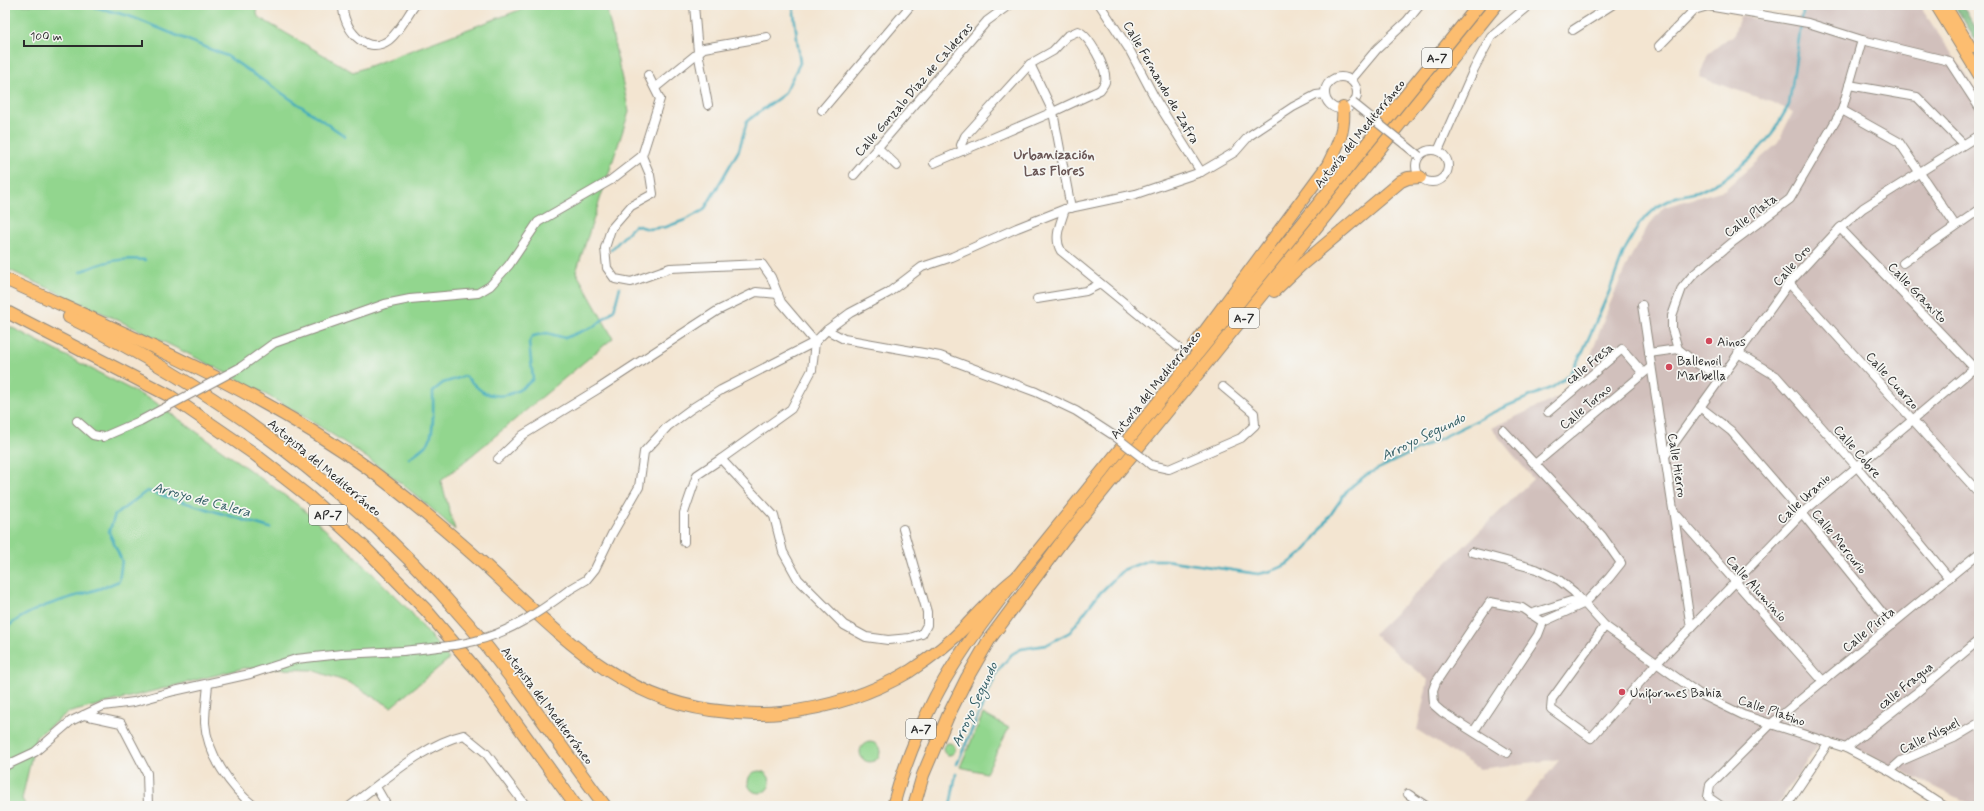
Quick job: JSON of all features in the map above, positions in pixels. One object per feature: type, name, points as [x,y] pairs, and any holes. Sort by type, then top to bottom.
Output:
[{"type":"highway","name":"Autovía del Mediterráneo","points":[[893,806],[906,765],[931,705],[959,656],[1017,577],[1479,5]]},
{"type":"highway","name":"Autovía del Mediterráneo","points":[[914,806],[923,775],[948,716],[966,678],[994,633],[1063,540],[1496,5]]},
{"type":"highway","points":[[1170,388],[1196,344],[1328,164],[1338,144],[1348,106]]},
{"type":"highway","points":[[1208,362],[1224,350],[1277,288],[1300,266],[1401,181],[1408,178],[1420,177]]},
{"type":"highway","points":[[5,279],[206,372],[249,394],[326,439],[420,508],[556,632],[586,656],[632,686],[661,698],[713,711],[763,715],[809,710],[864,694],[903,675],[932,656],[965,627],[997,592],[1017,577]]},
{"type":"highway","name":"Autopista del Mediterráneo","points":[[5,286],[112,338],[190,383],[256,427],[340,494],[403,554],[468,625],[497,660],[605,806]]},
{"type":"highway","name":"AP-7","points":[[5,311],[170,396],[253,453],[308,496],[364,547],[426,610],[485,680],[574,804]]},
{"type":"main road","points":[[1936,5],[1979,75]]},
{"type":"main road","points":[[1945,5],[1979,61]]},
{"type":"street","points":[[343,5],[345,20],[353,34],[364,42],[374,45],[390,39],[415,5]]},
{"type":"street","points":[[694,5],[698,52],[708,105]]},
{"type":"street","points":[[822,110],[911,5]]},
{"type":"street","name":"Calle Gonzalo Díaz de Calderas","points":[[854,175],[987,21],[1009,5]]},
{"type":"street","name":"Calle Fernando de Zafra","points":[[1100,5],[1106,11],[1130,49],[1157,102],[1201,172]]},
{"type":"street","points":[[1351,80],[1377,49],[1407,21],[1420,5]]},
{"type":"street","points":[[1438,151],[1474,69],[1491,37],[1529,5]]},
{"type":"street","points":[[1572,30],[1612,5]]},
{"type":"street","points":[[1659,46],[1694,10],[1708,6],[1798,21],[1862,40],[1949,60],[1979,106]]},
{"type":"street","points":[[934,163],[963,151],[1054,112],[1100,90],[1105,83],[1105,74],[1097,54],[1084,34],[1078,31],[1067,36],[1053,51],[1030,64],[965,136],[962,146],[963,151]]},
{"type":"street","points":[[655,88],[704,48],[767,37]]},
{"type":"street","name":"Calle Plata","points":[[1678,349],[1672,329],[1672,316],[1682,288],[1693,275],[1728,246],[1790,199],[1842,110],[1862,40]]},
{"type":"street","points":[[1030,64],[1054,112],[1068,208],[1057,236],[1058,245],[1061,251],[1177,346]]},
{"type":"street","points":[[77,421],[93,435],[103,437],[140,421],[241,367],[274,343],[385,304],[410,299],[478,293],[490,286],[509,265],[538,222],[611,180],[642,156],[660,99],[648,75]]},
{"type":"street","points":[[1336,78],[1346,78],[1351,80],[1357,94],[1348,106],[1338,108],[1329,103],[1325,94],[1328,84],[1336,78]]},
{"type":"street","points":[[1849,85],[1917,97],[1963,144]]},
{"type":"street","points":[[5,766],[35,752],[71,721],[103,706],[134,702],[250,674],[296,659],[342,654],[403,651],[460,644],[503,631],[528,619],[568,590],[586,580],[595,569],[612,534],[639,487],[644,452],[668,426],[691,409],[721,390],[815,342],[827,330],[850,313],[888,293],[922,267],[952,257],[1017,228],[1068,208],[1136,194],[1201,172],[1235,152],[1249,136],[1293,107],[1316,95],[1325,94]]},
{"type":"street","points":[[1348,106],[1419,156]]},
{"type":"street","points":[[1842,110],[1899,142],[1955,225]]},
{"type":"street","name":"Calle Oro","points":[[1665,456],[1788,283],[1840,228],[1863,208],[1979,135]]},
{"type":"street","points":[[877,147],[897,166]]},
{"type":"street","points":[[1428,151],[1438,151],[1446,158],[1448,168],[1443,178],[1439,181],[1429,182],[1420,177],[1416,165],[1419,156],[1428,151]]},
{"type":"street","points":[[642,156],[650,175],[653,194],[631,206],[611,229],[605,248],[607,268],[615,279],[631,282],[670,268],[762,264],[771,277],[781,302],[815,342],[812,370],[792,408],[697,475],[684,513],[684,542]]},
{"type":"street","points":[[1903,263],[1955,225],[1979,210]]},
{"type":"street","name":"Calle Granito","points":[[1840,228],[1978,368]]},
{"type":"street","name":"Calle Cuarzo","points":[[1788,283],[1979,493]]},
{"type":"street","points":[[1037,299],[1086,291],[1100,284]]},
{"type":"street","points":[[498,459],[523,435],[598,389],[717,311],[756,292],[778,294]]},
{"type":"street","name":"Calle Hierro","points":[[1642,305],[1691,628]]},
{"type":"street","points":[[827,330],[844,339],[940,356],[1036,392],[1076,411],[1116,438],[1151,465],[1169,469],[1241,438],[1255,426],[1254,414],[1223,387]]},
{"type":"street","name":"calle Fresa","points":[[1548,412],[1622,349],[1643,373]]},
{"type":"street","points":[[1649,353],[1678,349],[1696,364],[1711,371],[1726,370]]},
{"type":"street","name":"Calle Cobre","points":[[1738,353],[1776,376],[1857,467],[1949,578]]},
{"type":"street","name":"Calle Torno","points":[[1535,464],[1651,367]]},
{"type":"street","name":"Calle Uranio","points":[[1605,626],[1552,699],[1551,709],[1591,738],[1656,664],[1802,513],[1912,420],[1978,368]]},
{"type":"street","name":"Calle Mercurio","points":[[1700,407],[1731,431],[1802,513],[1892,625]]},
{"type":"street","points":[[1474,731],[1538,635],[1543,622],[1585,603],[1621,563],[1602,536],[1503,430]]},
{"type":"street","points":[[721,459],[774,516],[783,552],[798,579],[844,625],[866,637],[888,640],[910,638],[922,634],[927,625],[927,612],[903,529]]},
{"type":"street","name":"Calle Aluminio","points":[[1673,512],[1823,681]]},
{"type":"street","name":"Calle Platino","points":[[1472,552],[1536,569],[1559,580],[1585,603],[1605,626],[1698,693],[1743,715],[1772,723],[1846,748],[1890,771],[1944,806]]},
{"type":"street","name":"Calle Pirita","points":[[1721,806],[1708,797],[1710,785],[1772,723],[1979,553]]},
{"type":"street","points":[[1530,614],[1571,601],[1585,603]]},
{"type":"street","points":[[1507,753],[1442,712],[1434,705],[1433,690],[1436,682],[1490,602],[1522,608],[1543,622]]},
{"type":"street","name":"calle Fragua","points":[[1846,748],[1915,694],[1979,640]]},
{"type":"street","points":[[208,684],[205,724],[209,741],[217,759],[241,796],[254,806]]},
{"type":"street","points":[[84,715],[121,723],[147,773],[148,806]]},
{"type":"street","name":"Calle Níquel","points":[[1890,771],[1901,761],[1954,738],[1979,723]]},
{"type":"street","points":[[350,806],[433,746],[449,739],[464,736],[486,754],[526,806]]},
{"type":"street","points":[[1786,806],[1829,742]]},
{"type":"street","points":[[376,787],[388,806]]},
{"type":"street","points":[[1408,794],[1417,798],[1426,806]]},
{"type":"shaded area","points":[[1813,5],[1919,5],[1979,94],[1979,806],[1974,806],[1826,734],[1776,806],[1522,806],[1560,759],[1479,769],[1417,730],[1428,680],[1374,634],[1533,479],[1491,428],[1579,388],[1609,306],[1629,260],[1648,226],[1664,207],[1724,190],[1777,144],[1793,112],[1771,102],[1699,77],[1708,54],[1727,39],[1733,37],[1740,16],[1786,24],[1809,10]]},
{"type":"green space","points":[[5,5],[255,5],[258,17],[353,72],[533,5],[606,5],[629,112],[576,272],[613,338],[441,481],[455,530],[406,487],[353,448],[298,413],[241,381],[182,351],[5,268]]},
{"type":"green space","points":[[1954,5],[1963,5],[1979,34],[1979,45]]},
{"type":"green space","points":[[5,324],[155,402],[298,505],[356,557],[410,611],[449,659],[391,707],[350,683],[312,670],[244,668],[67,713],[36,737],[22,799],[26,806],[5,806]]},
{"type":"green space","points":[[983,714],[1009,728],[986,773],[960,767]]},
{"type":"green space","points":[[870,742],[877,745],[880,752],[877,759],[870,762],[863,759],[860,752],[863,745]]},
{"type":"green space","points":[[949,743],[953,745],[955,749],[953,753],[949,755],[945,753],[943,749],[945,745]]},
{"type":"green space","points":[[759,771],[767,774],[770,782],[767,790],[759,793],[751,790],[748,782],[751,774]]},
{"type":"waterway","points":[[87,5],[129,16],[227,56],[345,136]]},
{"type":"waterway","name":"Arroyo de Calera","points":[[611,250],[635,225],[649,229],[666,227],[685,220],[704,210],[739,150],[747,121],[784,94],[800,63],[793,5]]},
{"type":"waterway","name":"Arroyo Segundo","points":[[957,764],[997,672],[1012,654],[1021,649],[1046,645],[1070,632],[1097,596],[1123,570],[1149,560],[1165,560],[1258,574],[1275,570],[1289,563],[1301,554],[1320,531],[1347,491],[1366,475],[1502,408],[1553,387],[1569,375],[1582,353],[1609,292],[1624,251],[1640,223],[1658,206],[1675,197],[1698,192],[1723,180],[1753,156],[1772,134],[1789,105],[1804,5]]},
{"type":"waterway","points":[[80,272],[96,265],[112,261],[128,259],[145,260]]},
{"type":"waterway","name":"Arroyo de Calera","points":[[409,458],[423,448],[430,440],[433,419],[433,391],[443,383],[465,376],[480,390],[492,395],[498,396],[511,394],[523,388],[533,379],[529,343],[533,336],[547,333],[565,338],[595,326],[614,310],[620,287]]},
{"type":"waterway","name":"Arroyo de Calera","points":[[5,629],[17,620],[45,606],[105,587],[119,581],[122,561],[109,532],[115,515],[147,491],[270,528]]},
{"type":"waterway","name":"Arroyo Segundo","points":[[950,806],[956,774]]},
{"type":"place","name":"Ainos","points":[[1709,341]]},
{"type":"place","name":"Ballenoil Marbella","points":[[1669,367]]},
{"type":"place","name":"Uniformes Bahia","points":[[1622,692]]},
{"type":"district","name":"Urbanización Las Flores","points":[[1054,162]]}]
